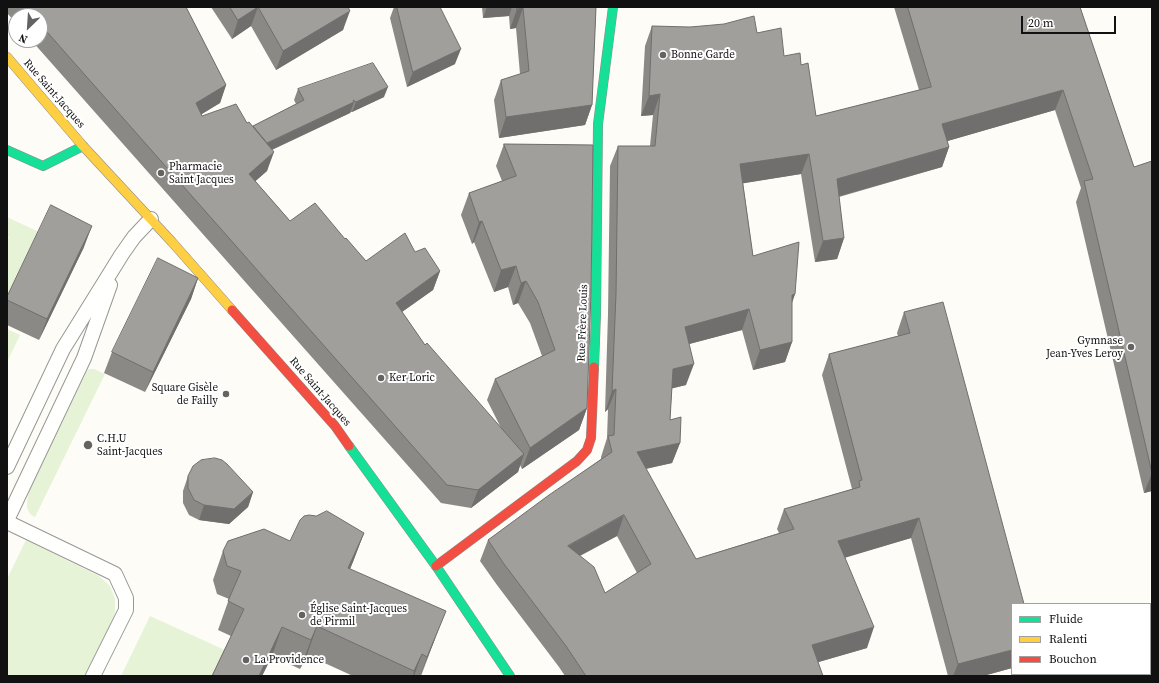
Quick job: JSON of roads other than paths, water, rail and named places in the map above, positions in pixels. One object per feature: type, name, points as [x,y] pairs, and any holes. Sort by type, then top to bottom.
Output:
[{"type":"main road","name":"Rue Frère Louis","points":[[436,566],[577,461],[587,450],[591,438],[596,314],[598,124],[614,7]]},
{"type":"main road","name":"Rue Saint-Jacques","points":[[7,57],[84,146],[181,252],[335,426],[436,566],[510,676]]},
{"type":"main road","name":"Rue Saint-Jacques","points":[[7,150],[42,166],[84,146]]},
{"type":"lane","points":[[7,467],[63,349],[122,254],[134,237],[151,220]]},
{"type":"lane","points":[[93,676],[126,610],[126,598],[115,574],[7,521],[84,358],[117,264]]},
{"type":"place","name":"Bonne Garde","points":[[663,55]]},
{"type":"place","name":"Pharmacie Saint Jacques","points":[[161,173]]},
{"type":"place","name":"Gymnase Jean-Yves Leroy","points":[[1131,347]]},
{"type":"place","name":"Ker Loric","points":[[381,378]]},
{"type":"place","name":"Square Gisèle de Failly","points":[[226,394]]},
{"type":"place","name":"C.H.U Saint-Jacques","points":[[88,445]]},
{"type":"place","name":"Église Saint-Jacques de Pirmil","points":[[302,615]]},
{"type":"place","name":"La Providence","points":[[246,660]]}]
